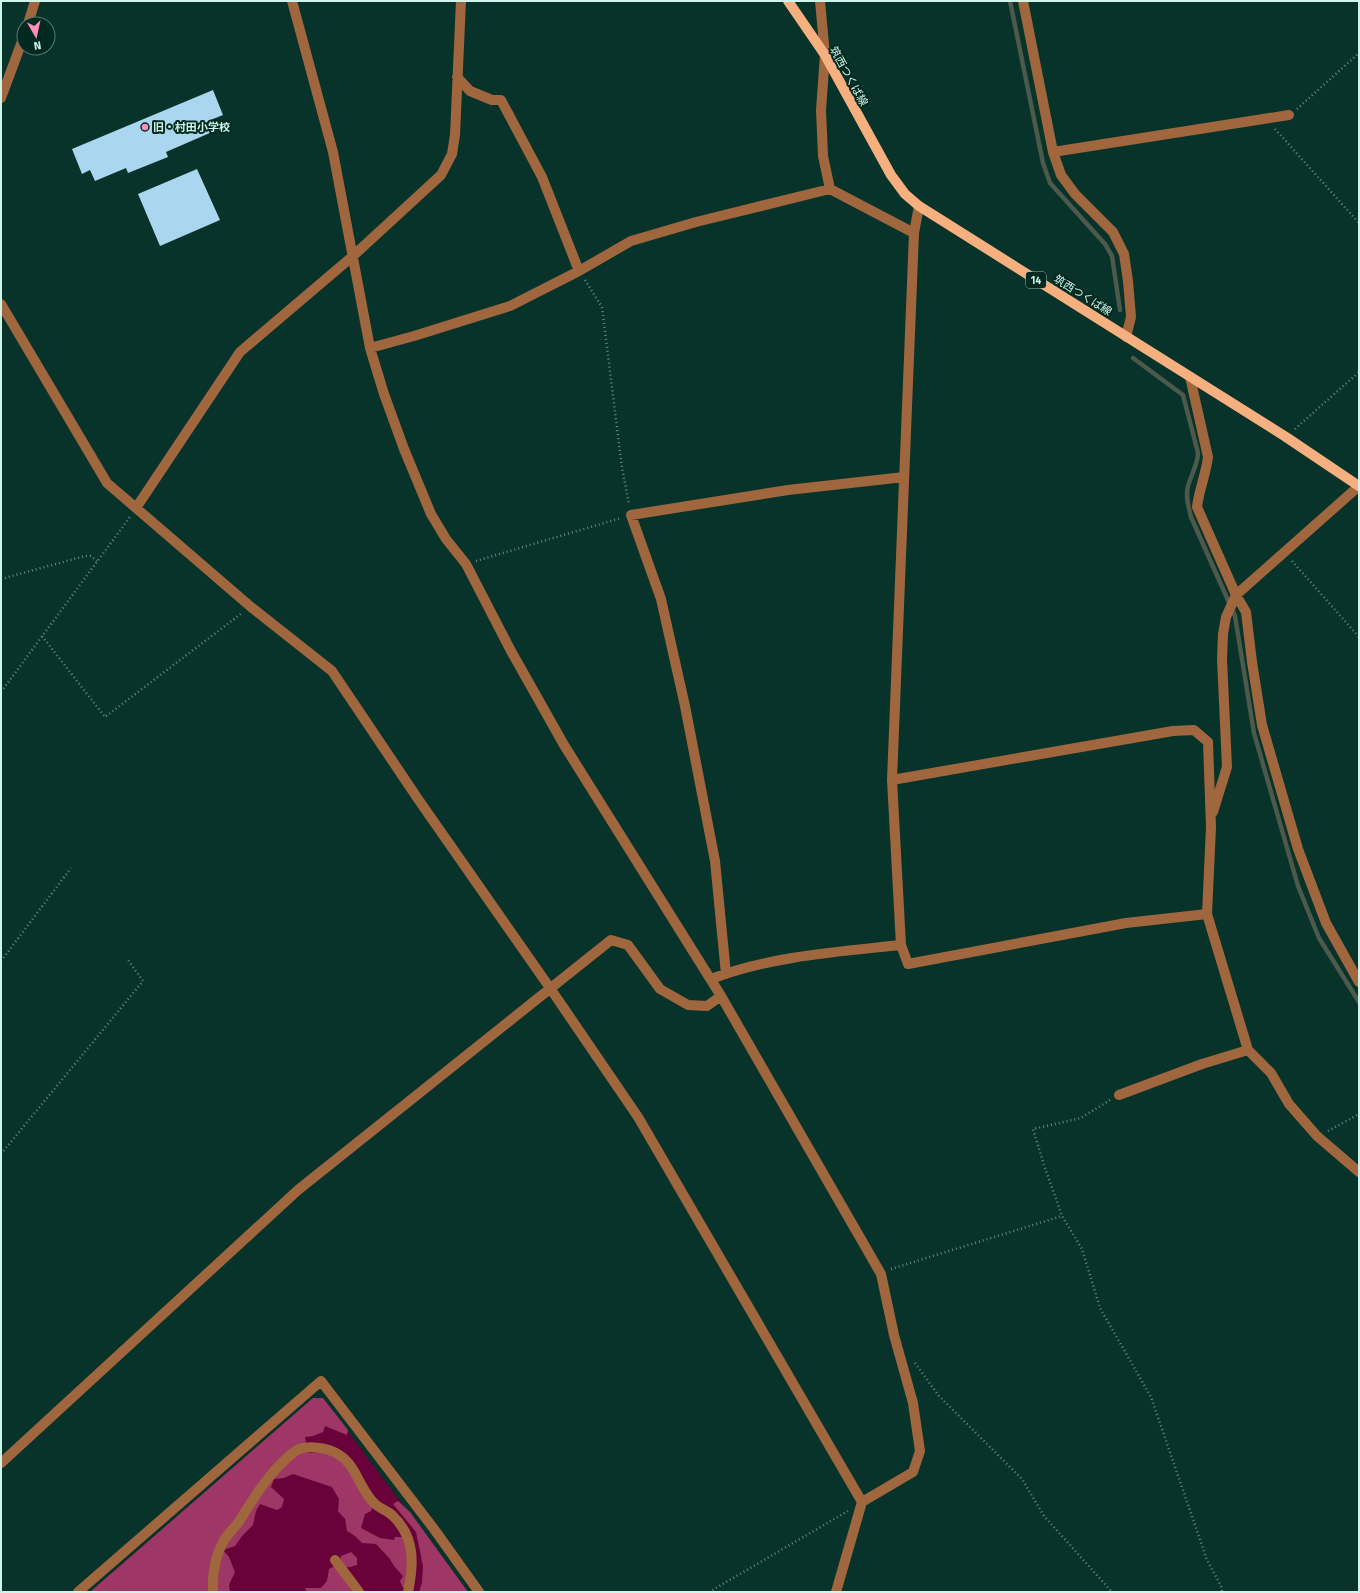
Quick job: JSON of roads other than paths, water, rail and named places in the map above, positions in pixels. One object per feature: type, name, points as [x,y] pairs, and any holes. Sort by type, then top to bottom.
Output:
[{"type":"main road","name":"筑西つくば線","points":[[788,1],[824,55],[890,175],[904,194],[919,206],[1286,437],[1359,486]]},
{"type":"street","points":[[30,16],[35,1]]},
{"type":"street","points":[[292,1],[333,152],[370,348],[397,428],[431,514],[446,538],[466,564],[511,651],[564,745],[721,996],[881,1274],[894,1335],[913,1403],[920,1451],[913,1472],[862,1502],[836,1592]]},
{"type":"street","points":[[136,508],[240,352],[353,256],[441,175],[452,154],[455,135],[461,1]]},
{"type":"street","points":[[820,1],[824,55],[821,110],[823,156],[830,189]]},
{"type":"street","points":[[1022,1],[1053,152],[1060,175],[1075,194],[1113,232],[1124,254],[1131,317],[1126,337]]},
{"type":"street","points":[[1,98],[17,56]]},
{"type":"street","points":[[457,77],[470,91],[492,100],[501,100],[542,177],[580,270]]},
{"type":"street","points":[[1053,152],[1289,115]]},
{"type":"street","points":[[370,348],[510,306],[580,270],[631,241],[696,222],[830,189],[914,233]]},
{"type":"street","points":[[919,206],[914,233],[892,780],[901,945],[908,964],[1126,923],[1207,914]]},
{"type":"street","points":[[1,304],[107,483],[250,607],[332,671],[418,799],[638,1117],[862,1502]]},
{"type":"street","points":[[1190,377],[1208,457],[1198,495],[1197,507],[1236,595],[1246,612],[1262,725],[1298,849],[1326,923],[1359,982]]},
{"type":"street","points":[[726,974],[715,861],[685,706],[661,599],[631,515],[788,490],[904,477]]},
{"type":"street","points":[[1211,820],[1227,767],[1222,659],[1226,617],[1236,595],[1359,486]]},
{"type":"street","points":[[892,780],[1173,731],[1194,730],[1208,742],[1211,820],[1207,914],[1248,1050],[1271,1074],[1289,1104],[1317,1136],[1359,1172]]},
{"type":"street","points":[[1,1463],[298,1190],[611,940],[628,945],[660,989],[688,1005],[707,1006],[721,996]]},
{"type":"street","points":[[711,980],[726,974],[783,959],[901,945]]},
{"type":"street","points":[[1119,1095],[1202,1064],[1248,1050]]},
{"type":"street","points":[[78,1592],[321,1381],[434,1529],[479,1592]]},
{"type":"street","points":[[213,1592],[212,1581],[216,1562],[224,1541],[271,1473],[299,1448],[312,1447],[329,1450],[344,1458],[354,1470],[365,1492],[376,1504],[392,1514],[403,1527],[410,1546],[412,1570],[408,1592]]},
{"type":"street","points":[[334,1560],[359,1592]]},
{"type":"waterway","points":[[1010,1],[1043,163],[1050,183],[1105,244],[1112,256],[1120,310]]},
{"type":"waterway","points":[[1133,358],[1183,395],[1198,453],[1197,461],[1187,490],[1191,517],[1235,616],[1254,733],[1298,886],[1319,938],[1359,1002]]},
{"type":"place","name":"旧・村田小学校","points":[[145,127]]}]
